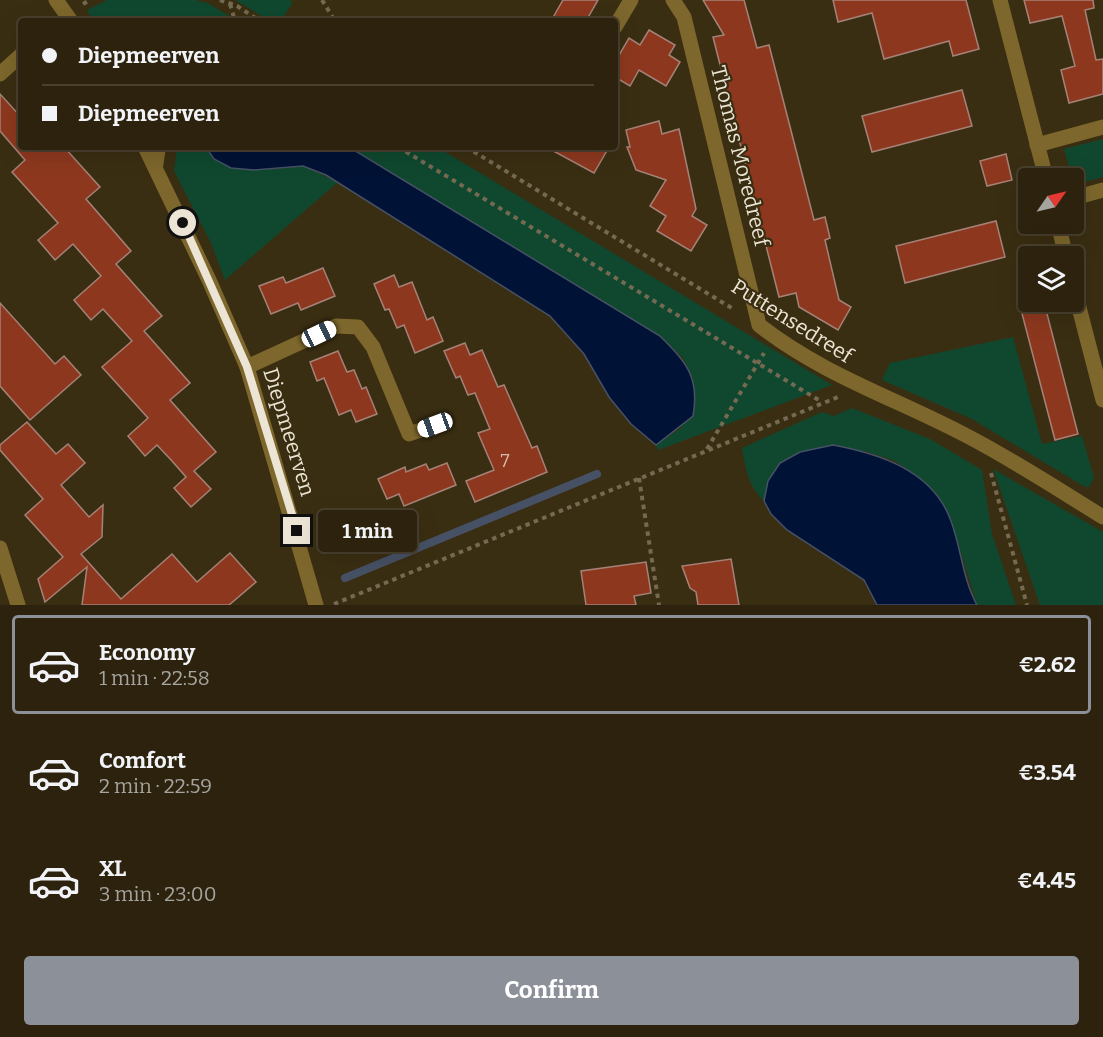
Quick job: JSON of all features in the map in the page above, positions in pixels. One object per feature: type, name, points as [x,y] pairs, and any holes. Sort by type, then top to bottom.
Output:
[{"type":"street","points":[[56,0],[65,18]]},
{"type":"street","points":[[618,22],[631,0]]},
{"type":"street","name":"Thomas Moredreef","points":[[673,0],[684,17],[759,325]]},
{"type":"street","points":[[1000,0],[1044,168]]},
{"type":"street","points":[[0,74],[18,58]]},
{"type":"street","points":[[1038,145],[1103,128]]},
{"type":"street","name":"Diepmeerven","points":[[147,150],[247,367],[316,605]]},
{"type":"street","points":[[1084,195],[1103,190]]},
{"type":"street","points":[[1080,312],[1103,400]]},
{"type":"street","name":"Puttensedreef","points":[[759,325],[861,388],[984,446],[1103,517]]},
{"type":"street","points":[[247,367],[336,326],[358,327],[373,347],[409,434],[435,425]]},
{"type":"street","points":[[0,548],[18,605]]},
{"type":"lane","points":[[156,167],[159,150]]},
{"type":"path","points":[[220,0],[230,3],[255,18]]},
{"type":"path","points":[[322,0],[332,18]]},
{"type":"path","points":[[230,3],[234,18]]},
{"type":"path","points":[[403,150],[822,403]]},
{"type":"path","name":"Puttensedreef","points":[[471,150],[759,325]]},
{"type":"path","points":[[706,450],[774,336]]},
{"type":"path","points":[[333,605],[861,388]]},
{"type":"path","points":[[984,446],[1027,605]]},
{"type":"path","points":[[639,478],[659,605]]},
{"type":"green space","points":[[107,0],[194,0],[208,3],[232,18],[91,18],[87,10]]},
{"type":"green space","points":[[235,0],[289,0],[293,2],[283,18],[265,18]]},
{"type":"green space","points":[[1103,139],[1103,177],[1084,182],[1084,168],[1069,168],[1064,149]]},
{"type":"green space","points":[[177,150],[208,150],[214,159],[278,169],[303,166],[338,182],[225,280],[211,243],[174,171]]},
{"type":"green space","points":[[354,150],[442,150],[832,385],[658,450],[656,445],[681,428],[693,378],[683,358],[660,336]]},
{"type":"green space","points":[[1013,337],[1042,444],[1082,436],[1094,478],[1089,487],[1085,487],[972,419],[882,380],[890,363]]},
{"type":"green space","points":[[852,408],[930,439],[982,470],[992,534],[1016,605],[977,605],[951,520],[939,499],[920,478],[895,461],[865,451],[768,481],[764,501],[754,489],[748,477],[742,448],[822,412],[834,416]]},
{"type":"green space","points":[[993,469],[1103,532],[1103,605],[1040,605]]},
{"type":"water","points":[[208,150],[354,150],[660,336],[684,362],[689,371],[695,402],[693,416],[656,445],[631,424],[609,397],[584,354],[550,316],[326,175],[303,166],[254,170],[231,168],[214,159]]},
{"type":"water","points":[[833,445],[887,460],[918,477],[932,489],[943,504],[951,521],[968,585],[977,605],[877,605],[864,580],[787,530],[771,514],[764,501],[768,481],[780,463],[800,452]]},
{"type":"building","points":[[563,0],[598,0],[588,18],[553,18]]},
{"type":"building","points":[[703,0],[744,0],[757,48],[769,45],[814,220],[825,217],[830,238],[825,240],[839,300],[851,307],[838,330],[799,307],[796,293],[779,297],[713,37],[724,35]]},
{"type":"building","points":[[833,0],[966,0],[979,49],[953,56],[949,41],[884,59],[872,13],[838,22]]},
{"type":"building","points":[[1024,0],[1093,0],[1094,8],[1085,10],[1096,60],[1103,59],[1103,94],[1069,103],[1061,70],[1075,66],[1062,16],[1030,23]]},
{"type":"building","points":[[649,30],[675,45],[669,55],[680,62],[666,86],[639,70],[630,86],[618,79],[618,57],[629,38],[640,45]]},
{"type":"building","points":[[962,90],[972,126],[872,152],[862,116]]},
{"type":"building","points":[[0,94],[18,114],[18,150],[67,150],[100,187],[86,199],[131,251],[116,264],[162,316],[144,331],[190,383],[170,400],[216,452],[194,471],[211,489],[191,507],[174,488],[186,477],[172,461],[157,445],[145,456],[128,436],[148,418],[102,367],[132,341],[103,309],[91,320],[74,300],[101,276],[73,244],[55,260],[38,240],[58,223],[12,172],[25,160],[0,131]]},
{"type":"building","points":[[659,121],[662,134],[679,129],[696,209],[692,216],[707,225],[691,251],[657,231],[666,216],[650,206],[666,180],[636,170],[627,147],[630,147],[626,130]]},
{"type":"building","points":[[552,150],[607,150],[594,173]]},
{"type":"building","points":[[1006,154],[1012,180],[987,186],[980,161]]},
{"type":"building","points":[[996,221],[1005,257],[905,283],[896,246]]},
{"type":"building","points":[[323,268],[335,296],[301,310],[298,303],[271,314],[259,286],[283,277],[286,283]]},
{"type":"building","points":[[394,275],[399,287],[412,282],[427,320],[433,317],[443,341],[415,353],[404,325],[397,328],[389,309],[385,310],[374,284]]},
{"type":"building","points":[[0,303],[55,364],[64,356],[81,375],[30,420],[0,386]]},
{"type":"building","points":[[1022,312],[1047,312],[1078,434],[1055,440]]},
{"type":"building","points":[[465,343],[470,355],[482,350],[498,387],[504,385],[532,448],[537,446],[547,472],[475,502],[466,481],[494,470],[478,433],[490,429],[475,393],[468,395],[460,376],[456,378],[444,351]]},
{"type":"building","points":[[338,351],[347,372],[354,370],[362,389],[366,387],[377,414],[356,422],[351,410],[339,415],[324,378],[317,381],[310,362]]},
{"type":"building","points":[[27,422],[56,454],[68,444],[85,463],[61,485],[89,517],[103,505],[102,537],[81,554],[121,599],[172,554],[197,582],[230,553],[256,582],[229,605],[82,605],[87,567],[45,602],[38,579],[63,557],[25,515],[43,499],[0,450],[0,445]]},
{"type":"building","points":[[447,463],[456,485],[404,506],[399,494],[387,499],[378,479],[405,467],[406,472],[426,464],[429,470]]},
{"type":"building","points":[[731,559],[739,605],[698,605],[696,592],[690,588],[682,566]]},
{"type":"building","points":[[646,562],[651,593],[634,596],[636,605],[586,605],[581,571]]},
{"type":"waterway","points":[[345,578],[597,474]]},
{"type":"route","points":[[183,223],[247,367],[297,531]]}]
